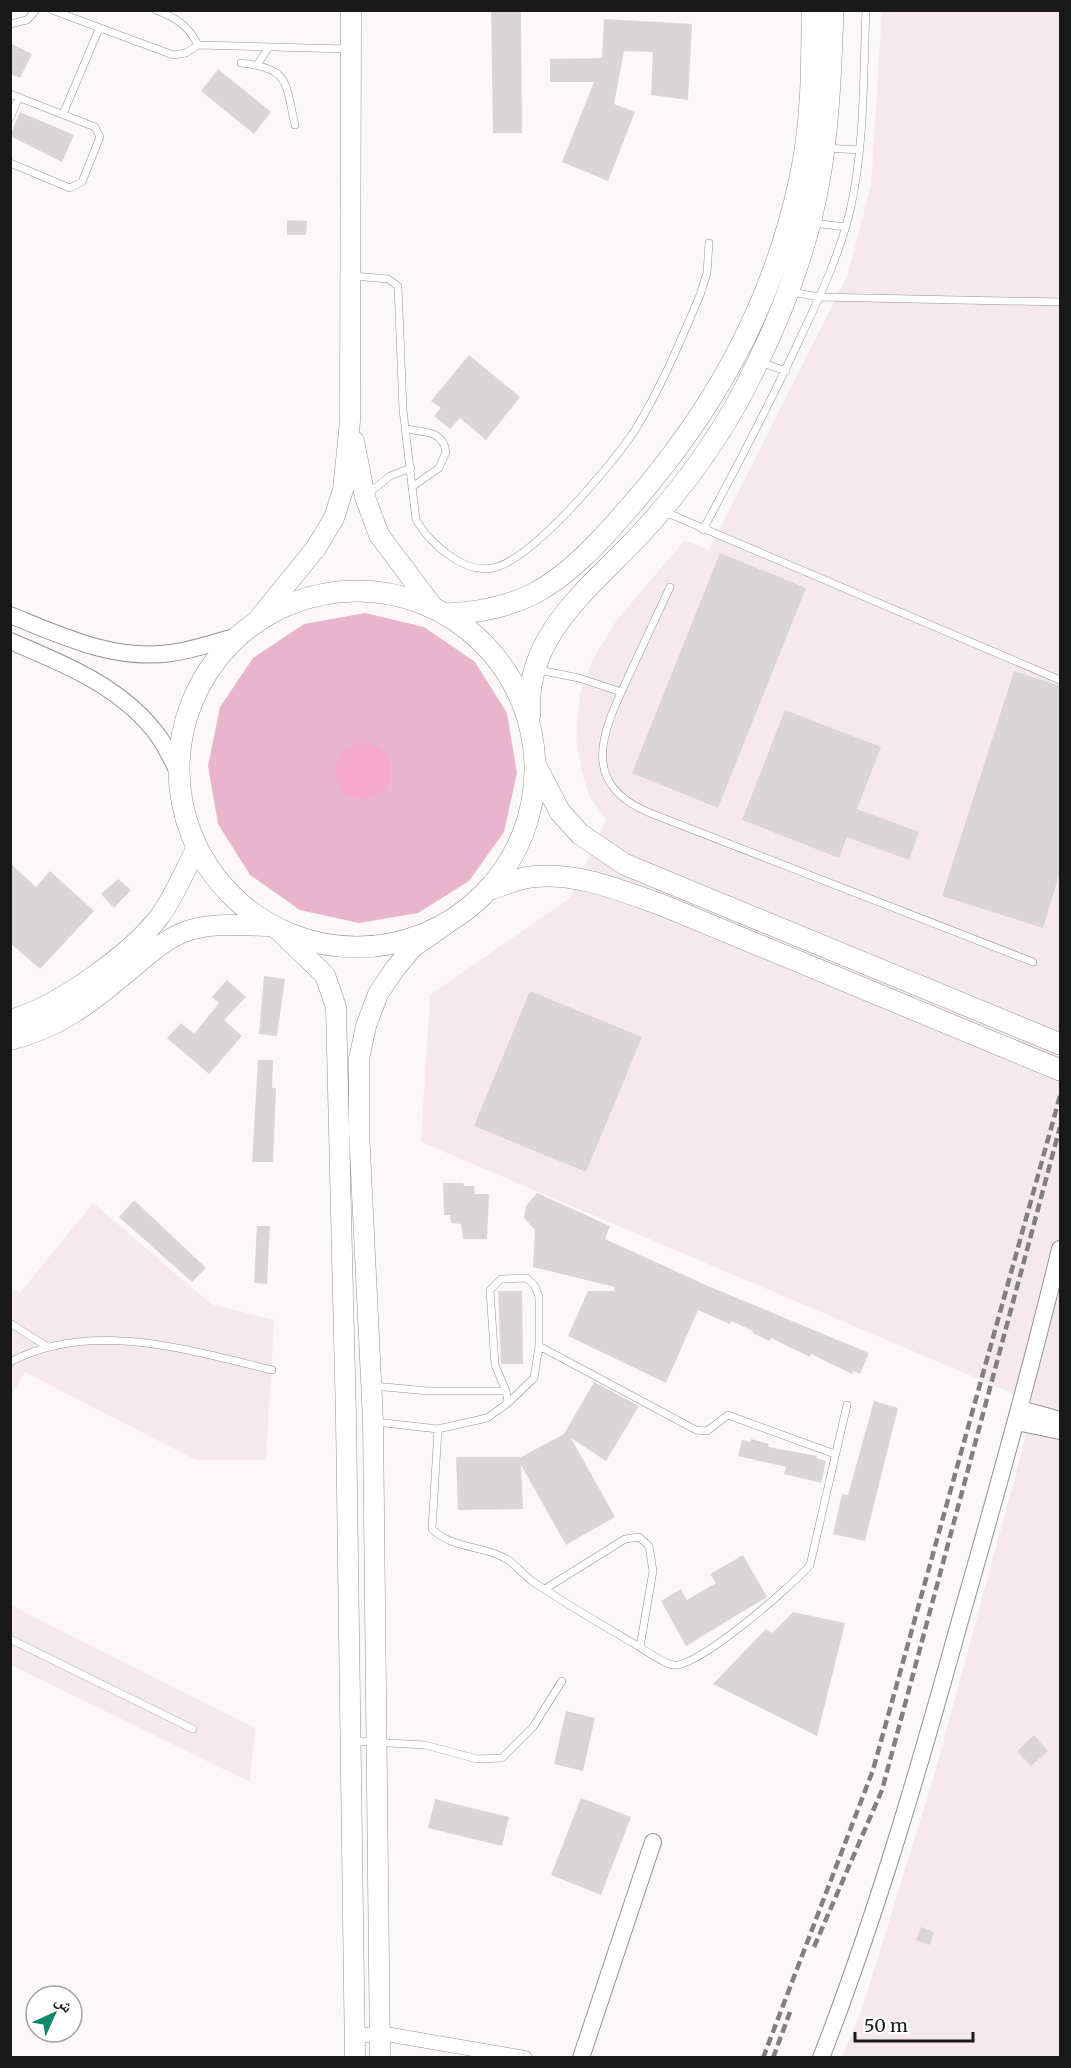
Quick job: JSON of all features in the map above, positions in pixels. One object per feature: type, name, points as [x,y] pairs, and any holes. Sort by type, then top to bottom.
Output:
[{"type":"main road","points":[[256,622],[305,563],[334,518],[343,490],[350,421],[351,10]]},
{"type":"main road","points":[[355,2058],[346,1418],[336,1007],[325,975],[274,927],[242,905],[216,878],[197,847],[181,799],[179,774],[183,731],[193,698],[210,668],[238,636],[256,622],[303,599],[356,591],[391,594],[439,611],[498,608],[533,593],[558,577],[597,542],[640,495],[684,440],[716,393],[748,333],[770,280],[799,183],[808,129],[812,10]]},
{"type":"main road","points":[[380,2058],[373,1421],[359,1130],[359,1059],[366,1026],[378,994],[394,970],[414,947],[470,909],[491,889],[511,862],[525,832],[534,799],[536,766],[529,708],[536,670],[554,626],[565,611],[661,510],[721,429],[758,362],[788,291],[810,222],[824,148],[832,10]]},
{"type":"main road","points":[[350,421],[365,497],[379,535],[391,554],[439,611],[483,644],[508,674],[521,699],[531,727]]},
{"type":"main road","points":[[536,766],[560,812],[580,834],[624,864],[1060,1044]]},
{"type":"main road","points":[[10,1020],[42,1009],[66,996],[148,929],[167,905],[197,847]]},
{"type":"main road","points":[[491,889],[531,877],[567,878],[611,887],[662,905],[1060,1070]]},
{"type":"main road","points":[[10,1040],[38,1032],[76,1013],[155,949],[177,935],[204,927],[274,927],[309,941],[344,947],[379,947],[413,939],[445,925]]},
{"type":"main road","points":[[346,1418],[373,1421]]},
{"type":"street","points":[[10,615],[88,645],[115,652],[143,655],[171,653],[238,636]]},
{"type":"street","points":[[10,641],[88,676],[140,715],[160,738],[179,774]]},
{"type":"street","points":[[821,2058],[848,1989],[890,1862],[1019,1415],[1060,1249]]},
{"type":"street","points":[[1019,1415],[1060,1420]]},
{"type":"street","points":[[1019,1415],[1060,1431]]},
{"type":"street","points":[[581,2058],[653,1842]]},
{"type":"street","points":[[355,2037],[380,2032],[525,2058]]},
{"type":"lane","points":[[10,24],[27,20],[36,10]]},
{"type":"lane","points":[[52,10],[173,55],[186,52],[198,45],[351,49]]},
{"type":"lane","points":[[156,10],[181,22],[192,32],[198,45]]},
{"type":"lane","points":[[703,530],[786,372],[819,297],[844,227],[860,150],[866,10]]},
{"type":"lane","points":[[63,114],[99,29]]},
{"type":"lane","points":[[257,65],[269,47]]},
{"type":"lane","points":[[240,63],[272,69],[283,80],[295,125]]},
{"type":"lane","points":[[10,94],[95,127],[99,131],[99,143],[82,182],[69,188],[10,163]]},
{"type":"lane","points":[[10,118],[20,97]]},
{"type":"lane","points":[[824,148],[860,150]]},
{"type":"lane","points":[[810,222],[844,227]]},
{"type":"lane","points":[[350,276],[388,279],[398,286],[405,429],[416,520],[424,534],[439,548],[463,563],[483,569],[495,567],[527,547],[569,509],[614,459],[634,431],[692,314],[707,273],[709,243]]},
{"type":"lane","points":[[788,291],[819,297],[1060,302]]},
{"type":"lane","points":[[758,362],[786,372]]},
{"type":"lane","points":[[405,429],[436,435],[442,440],[446,452],[439,468],[412,487]]},
{"type":"lane","points":[[365,497],[390,476],[411,468]]},
{"type":"lane","points":[[661,510],[703,530],[1060,680]]},
{"type":"lane","points":[[670,588],[604,733],[601,753],[609,782],[631,805],[1033,962]]},
{"type":"lane","points":[[536,670],[579,678],[621,692]]},
{"type":"lane","points":[[373,1421],[438,1429],[487,1418],[508,1403],[534,1378],[539,1346],[539,1297],[535,1286],[527,1278],[501,1279],[490,1290],[495,1365],[506,1391],[508,1403]]},
{"type":"lane","points":[[10,1323],[46,1346]]},
{"type":"lane","points":[[10,1362],[46,1346],[91,1341],[134,1343],[201,1353],[272,1370]]},
{"type":"lane","points":[[539,1346],[696,1430],[707,1431],[728,1415],[831,1453]]},
{"type":"lane","points":[[371,1386],[429,1391],[506,1391]]},
{"type":"lane","points":[[438,1429],[432,1530],[450,1541],[494,1553],[510,1561],[545,1589],[674,1665],[693,1662],[793,1585],[810,1565],[847,1405]]},
{"type":"lane","points":[[545,1589],[625,1539],[639,1537],[649,1546],[653,1570],[640,1647]]},
{"type":"lane","points":[[10,1639],[193,1729]]},
{"type":"lane","points":[[351,1741],[425,1745],[477,1759],[502,1758],[533,1727],[562,1681]]},
{"type":"shaded area","points":[[882,11],[1060,11],[1060,2057],[842,2057],[862,2009],[934,1776],[1035,1403],[421,1142],[430,995],[570,898],[606,819],[589,796],[576,738],[580,694],[593,659],[616,621],[685,540],[709,550],[848,274],[871,185]]},
{"type":"shaded area","points":[[365,613],[424,627],[475,662],[507,713],[517,773],[504,832],[469,881],[418,913],[359,923],[300,910],[250,875],[218,824],[208,766],[220,707],[253,658],[304,624]]},
{"type":"shaded area","points":[[357,743],[369,743],[379,747],[387,755],[391,771],[387,787],[379,795],[369,799],[357,799],[347,795],[339,787],[335,777],[335,765],[339,755],[347,747]]},
{"type":"shaded area","points":[[93,1203],[211,1304],[274,1320],[266,1460],[196,1460],[25,1372],[11,1397],[11,1287],[20,1293]]},
{"type":"shaded area","points":[[10,1605],[255,1728],[250,1782],[11,1665]]},
{"type":"building","points":[[491,10],[521,10],[522,133],[493,133]]},
{"type":"building","points":[[604,19],[692,24],[688,100],[651,95],[653,52],[624,51],[614,104],[635,112],[608,181],[562,162],[594,82],[550,82],[550,59],[602,58]]},
{"type":"building","points":[[10,43],[32,54],[20,78],[10,74]]},
{"type":"building","points":[[218,69],[271,112],[254,134],[201,91]]},
{"type":"building","points":[[20,112],[74,135],[62,162],[10,136]]},
{"type":"building","points":[[287,220],[307,221],[306,235],[287,235]]},
{"type":"building","points":[[469,355],[520,397],[486,440],[460,418],[450,429],[434,416],[441,408],[431,401]]},
{"type":"building","points":[[720,553],[806,588],[718,808],[632,773]]},
{"type":"building","points":[[1014,671],[1060,686],[1060,872],[1043,928],[942,896]]},
{"type":"building","points":[[785,710],[881,747],[857,809],[919,832],[909,860],[847,837],[839,858],[742,820]]},
{"type":"building","points":[[10,863],[36,887],[50,871],[94,911],[40,969],[10,943]]},
{"type":"building","points":[[118,879],[131,890],[114,908],[101,894]]},
{"type":"building","points":[[264,976],[285,979],[277,1036],[259,1034]]},
{"type":"building","points":[[227,980],[246,997],[224,1020],[242,1036],[209,1074],[167,1038],[181,1023],[194,1034],[219,1003],[212,997]]},
{"type":"building","points":[[530,991],[642,1037],[586,1172],[474,1126]]},
{"type":"building","points":[[258,1060],[273,1060],[272,1088],[276,1088],[273,1162],[252,1162]]},
{"type":"building","points":[[443,1183],[463,1183],[464,1186],[474,1186],[475,1194],[489,1194],[487,1239],[463,1239],[461,1224],[451,1223],[450,1215],[444,1215]]},
{"type":"building","points":[[537,1193],[610,1226],[605,1239],[708,1286],[869,1353],[860,1374],[853,1371],[852,1374],[811,1354],[810,1357],[771,1338],[770,1341],[752,1333],[753,1331],[731,1321],[730,1324],[698,1310],[666,1383],[568,1336],[588,1291],[614,1291],[615,1287],[533,1267],[535,1230],[524,1218],[526,1206]]},
{"type":"building","points":[[134,1200],[206,1268],[192,1282],[119,1217]]},
{"type":"building","points":[[257,1226],[270,1226],[267,1284],[254,1283]]},
{"type":"building","points":[[498,1291],[522,1291],[523,1364],[501,1364]]},
{"type":"building","points":[[594,1382],[639,1406],[606,1461],[571,1438],[615,1517],[566,1545],[521,1465],[523,1509],[458,1510],[456,1457],[521,1457],[564,1434]]},
{"type":"building","points":[[874,1401],[898,1408],[865,1541],[833,1534],[842,1494],[848,1495]]},
{"type":"building","points":[[751,1439],[769,1444],[768,1447],[817,1456],[816,1458],[826,1461],[821,1483],[784,1474],[786,1467],[738,1456],[742,1440],[750,1442]]},
{"type":"building","points":[[743,1555],[767,1597],[686,1646],[661,1601],[681,1589],[687,1600],[716,1583],[710,1574]]},
{"type":"building","points":[[793,1612],[845,1623],[817,1736],[713,1684],[766,1629],[772,1633]]},
{"type":"building","points":[[566,1711],[595,1718],[583,1771],[554,1764]]},
{"type":"building","points":[[1034,1735],[1048,1751],[1031,1766],[1017,1751]]},
{"type":"building","points":[[581,1798],[631,1817],[601,1895],[551,1875]]},
{"type":"building","points":[[435,1799],[509,1817],[502,1846],[428,1828]]},
{"type":"building","points":[[921,1927],[934,1932],[930,1945],[916,1940]]},
{"type":"railway","points":[[763,2058],[873,1770],[1060,1096]]},
{"type":"railway","points":[[814,1947],[882,1790],[1060,1127]]},
{"type":"railway","points":[[773,2058],[790,2012]]}]
